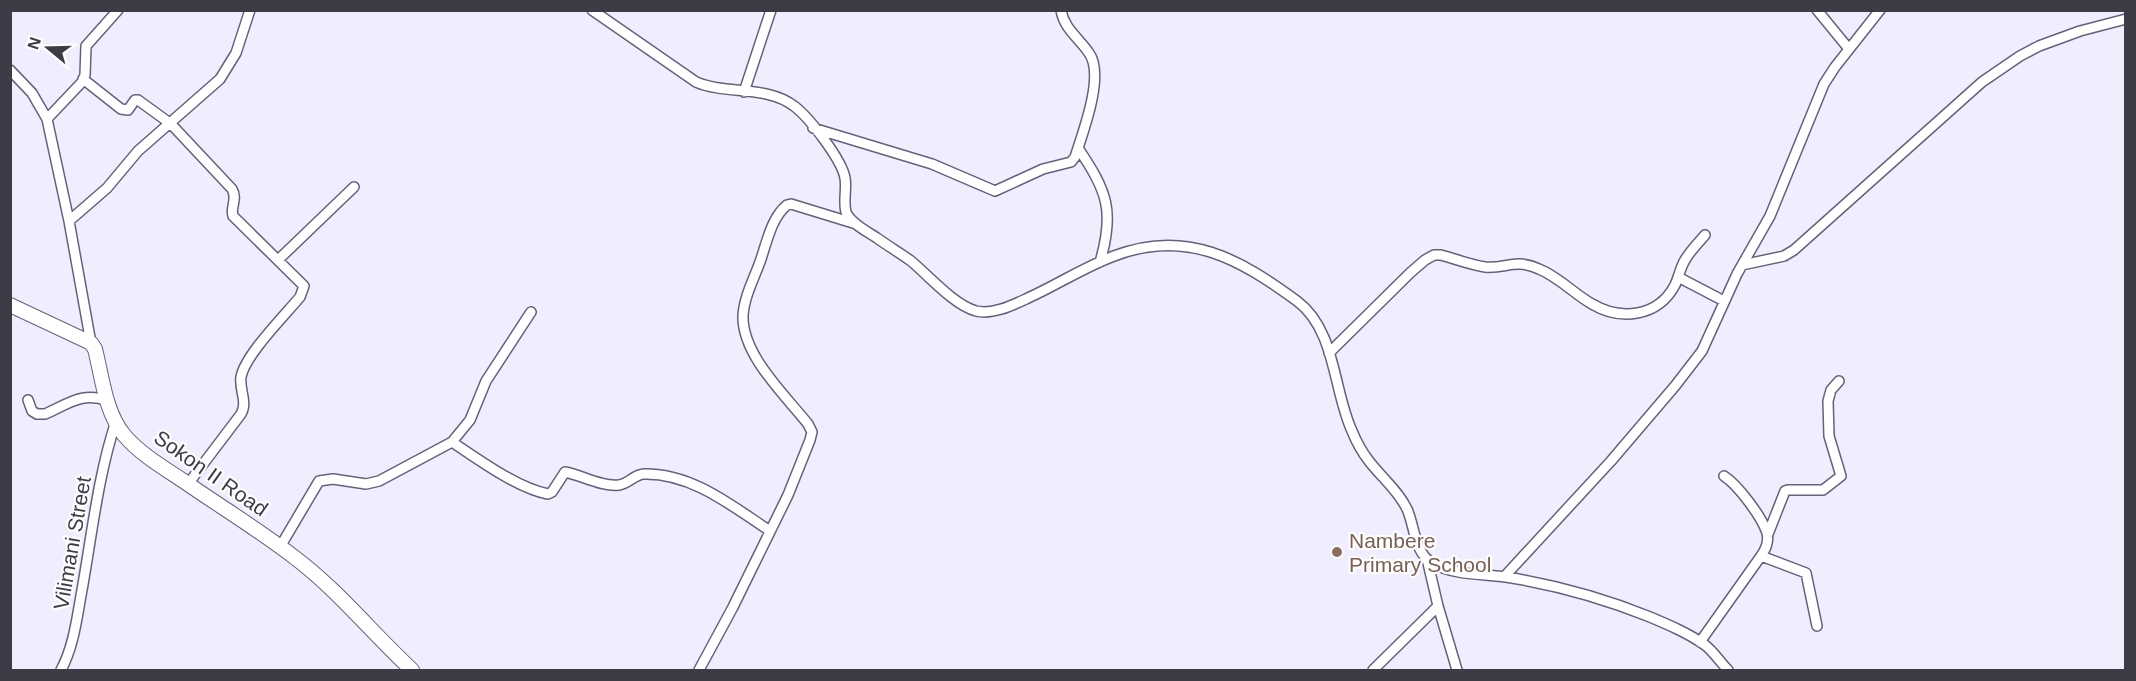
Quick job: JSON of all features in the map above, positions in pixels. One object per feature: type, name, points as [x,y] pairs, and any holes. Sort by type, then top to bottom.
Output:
[{"type":"street","points":[[47,120],[78,87],[83,78],[86,46],[118,10]]},
{"type":"street","points":[[69,221],[107,188],[138,152],[220,79],[230,66],[250,10]]},
{"type":"street","points":[[592,10],[696,82],[715,88],[775,96],[790,103],[805,116],[843,168],[846,184],[846,211],[857,225]]},
{"type":"street","points":[[744,92],[771,10]]},
{"type":"street","points":[[813,128],[932,164],[995,191],[1043,169],[1071,162],[1078,148],[1092,98],[1095,63],[1067,27],[1061,10]]},
{"type":"street","points":[[1817,10],[1849,49]]},
{"type":"street","points":[[1504,577],[1611,461],[1690,368],[1705,345],[1742,265],[1770,216],[1824,84],[1880,10]]},
{"type":"street","points":[[1742,265],[1784,256],[1794,250],[1982,82],[2020,56],[2039,46],[2070,35],[2126,19]]},
{"type":"street","points":[[10,70],[38,100],[47,120],[69,221],[91,343]]},
{"type":"street","points":[[83,78],[122,109],[128,110],[135,100],[138,100],[171,124],[232,189],[235,196],[232,207],[234,216],[302,283],[303,293],[247,365],[241,377],[243,411],[188,484]]},
{"type":"street","points":[[1078,148],[1094,172],[1107,207],[1107,236],[1100,262]]},
{"type":"street","points":[[278,260],[354,187]]},
{"type":"street","points":[[699,670],[770,531],[805,457],[812,432],[808,424],[767,375],[745,336],[743,316],[747,297],[775,221],[787,205],[792,204],[857,225],[908,259],[960,303],[975,311],[1007,308],[1100,262],[1133,250],[1182,246],[1204,249],[1240,264],[1301,304],[1311,314],[1329,353],[1341,401],[1352,431],[1368,460],[1389,482],[1405,505],[1419,550],[1427,559],[1443,568],[1504,577],[1604,599],[1677,628],[1700,642],[1728,670]]},
{"type":"street","points":[[1329,353],[1410,273],[1434,255],[1486,267],[1519,263],[1528,265],[1552,275],[1595,306],[1621,315],[1634,315],[1646,312],[1659,304],[1671,291],[1687,256],[1705,234]]},
{"type":"street","points":[[1678,277],[1724,301]]},
{"type":"street","points":[[10,304],[91,343]]},
{"type":"street","points":[[280,547],[319,481],[333,479],[366,484],[379,481],[452,442],[470,420],[486,381],[531,312]]},
{"type":"street","name":"Sokon II Road","points":[[91,343],[95,349],[108,401],[116,422],[132,443],[280,547],[332,589],[412,670]]},
{"type":"street","points":[[1700,642],[1761,556],[1767,543],[1767,534],[1785,491],[1823,490],[1840,476],[1829,436],[1828,401],[1831,390],[1839,381]]},
{"type":"street","points":[[28,400],[32,411],[40,415],[88,396],[108,401]]},
{"type":"street","name":"Vilimani Street","points":[[61,670],[68,656],[76,626],[101,479],[116,422]]},
{"type":"street","points":[[452,442],[491,468],[529,488],[548,494],[552,492],[565,471],[614,485],[623,484],[642,474],[685,481],[726,502],[770,531]]},
{"type":"street","points":[[1724,476],[1743,494],[1767,534]]},
{"type":"street","points":[[1761,556],[1806,573],[1817,626]]},
{"type":"street","points":[[1427,559],[1438,606],[1458,670]]},
{"type":"street","points":[[1373,670],[1438,606]]},
{"type":"place","name":"Nambere Primary School","points":[[1337,552]]}]
